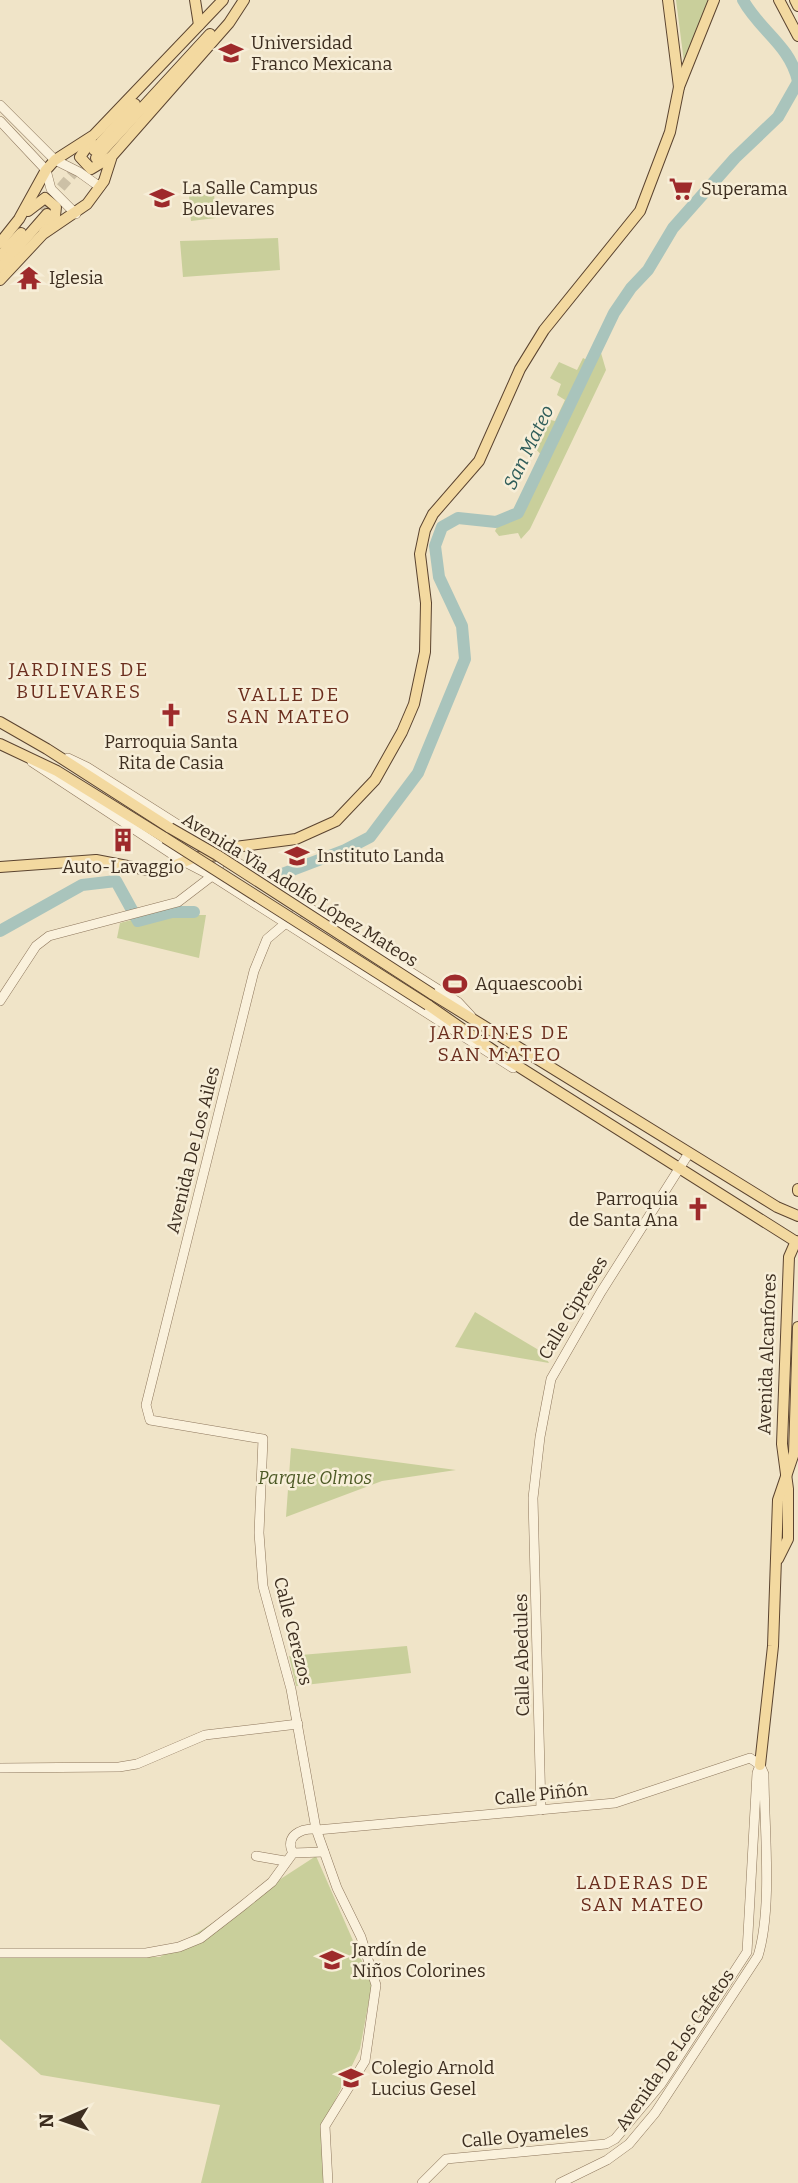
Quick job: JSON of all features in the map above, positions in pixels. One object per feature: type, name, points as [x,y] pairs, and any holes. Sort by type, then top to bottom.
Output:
[{"type":"main road","points":[[195,0],[199,24]]},
{"type":"main road","points":[[0,243],[19,219],[46,170],[55,160],[94,135],[225,0]]},
{"type":"main road","points":[[225,0],[94,155],[243,0]]},
{"type":"main road","points":[[229,23],[243,0]]},
{"type":"main road","points":[[94,135],[81,159],[93,169],[112,156],[229,23],[254,0]]},
{"type":"main road","points":[[668,0],[679,87]]},
{"type":"main road","points":[[0,867],[96,860],[148,870],[166,869],[181,860],[226,854],[236,847],[296,839],[336,821],[375,780],[389,758],[414,704],[425,652],[426,603],[420,554],[425,530],[433,514],[479,461],[520,369],[544,330],[640,211],[670,132],[679,87],[713,0]]},
{"type":"main road","points":[[779,0],[798,36]]},
{"type":"main road","points":[[795,0],[798,6]]},
{"type":"main road","points":[[43,234],[76,214],[100,187],[112,156]]},
{"type":"main road","points":[[0,280],[43,234],[56,211],[47,198],[43,198],[19,219]]},
{"type":"main road","points":[[0,256],[44,212],[0,268]]},
{"type":"main road","name":"Avenida Via Adolfo López Mateos","points":[[0,722],[47,749],[168,833],[430,1000],[552,1088],[798,1240]]},
{"type":"main road","name":"Avenida Via Adolfo López Mateos","points":[[0,744],[57,771],[168,833]]},
{"type":"main road","name":"Avenida Via Adolfo López Mateos","points":[[430,1000],[480,1025],[777,1207],[798,1216]]},
{"type":"main road","name":"Avenida Alcanfores","points":[[760,1765],[768,1712],[778,1559],[788,1539],[782,1444],[789,1257],[798,1240]]},
{"type":"main road","name":"Avenida Alcanfores","points":[[786,1475],[794,1453],[798,1327]]},
{"type":"street","points":[[0,105],[55,160],[100,187]]},
{"type":"street","points":[[0,121],[46,170],[51,189],[76,214]]},
{"type":"street","points":[[47,749],[87,767],[226,854],[458,1002],[480,1025]]},
{"type":"street","points":[[30,760],[48,775],[181,860],[212,876],[494,1058],[552,1088]]},
{"type":"street","points":[[0,1001],[36,946],[49,936],[178,902],[212,876],[226,854]]},
{"type":"street","points":[[280,920],[287,905],[287,894]]},
{"type":"street","name":"Avenida De Los Ailes","points":[[263,1439],[150,1420],[146,1405],[254,971],[267,940],[280,920],[306,906]]},
{"type":"street","name":"Calle Cipreses","points":[[533,1498],[540,1437],[553,1373],[689,1153]]},
{"type":"street","name":"Calle Cerezos","points":[[263,1439],[259,1533],[263,1586],[298,1724],[316,1830],[361,1937],[376,1985],[365,2061],[325,2126],[328,2183]]},
{"type":"street","name":"Calle Abedules","points":[[533,1498],[541,1810]]},
{"type":"street","points":[[0,1768],[120,1767],[137,1764],[205,1735],[298,1724]]},
{"type":"street","name":"Calle Piñón","points":[[0,1953],[146,1953],[172,1950],[201,1938],[272,1882],[293,1853],[289,1844],[292,1837],[303,1830],[615,1802],[750,1758],[760,1765]]},
{"type":"street","name":"Avenida Alcanfores","points":[[760,1765],[764,1774],[764,1937]]},
{"type":"street","name":"Avenida Alcanfores","points":[[749,1938],[757,1773],[760,1765]]},
{"type":"street","points":[[293,1853],[324,1852]]},
{"type":"street","points":[[256,1856],[285,1861]]},
{"type":"street","points":[[749,1938],[764,1937]]},
{"type":"street","name":"Avenida De Los Cafetos","points":[[560,2183],[596,2166],[629,2144],[655,2113],[751,1969],[764,1937]]},
{"type":"street","name":"Avenida De Los Cafetos","points":[[606,2144],[615,2139],[661,2084],[739,1966],[747,1952],[749,1938]]},
{"type":"street","name":"Calle Oyameles","points":[[422,2183],[446,2159],[606,2144]]},
{"type":"green space","points":[[676,0],[710,0],[685,70]]},
{"type":"green space","points":[[214,193],[216,218],[191,221],[189,196]]},
{"type":"green space","points":[[278,238],[280,270],[183,277],[180,241]]},
{"type":"green space","points":[[599,346],[606,370],[530,529],[521,539],[518,533],[499,536],[495,531],[499,523],[519,515],[542,456],[536,449],[539,442],[535,437],[546,419],[555,421],[565,400],[557,395],[561,384],[550,378],[559,362],[577,370],[583,358],[589,361]]},
{"type":"green space","points":[[179,915],[206,915],[199,958],[117,938],[120,923]]},
{"type":"green space","points":[[475,1312],[542,1352],[549,1363],[455,1347]]},
{"type":"green space","name":"Parque Olmos","points":[[291,1448],[456,1470],[382,1481],[286,1517]]},
{"type":"green space","points":[[407,1646],[411,1673],[296,1686],[289,1656]]},
{"type":"green space","points":[[316,1856],[372,1984],[360,2049],[327,2117],[324,2183],[201,2183],[220,2105],[41,2075],[0,2039],[0,1958],[18,1954],[160,1957]]},
{"type":"waterway","points":[[743,0],[788,57],[798,81]]},
{"type":"waterway","name":"San Mateo","points":[[282,874],[345,850],[370,837],[418,773],[465,659],[462,626],[439,577],[435,546],[442,527],[458,518],[496,522],[518,513],[614,313],[631,288],[648,270],[673,228],[735,158],[778,117],[798,82]]},
{"type":"waterway","name":"San Mateo","points":[[0,931],[82,885],[116,881],[138,921],[172,912],[194,912]]},
{"type":"tunnel","points":[[41,210],[91,153]]},
{"type":"place","name":"Universidad Franco Mexicana","points":[[231,53]]},
{"type":"place","name":"Superama","points":[[681,189]]},
{"type":"place","name":"La Salle Campus Boulevares","points":[[162,198]]},
{"type":"place","name":"Iglesia","points":[[29,278]]},
{"type":"place","name":"Parroquia Santa Rita de Casia","points":[[171,715]]},
{"type":"place","name":"Auto-Lavaggio","points":[[123,840]]},
{"type":"place","name":"Instituto Landa","points":[[297,856]]},
{"type":"place","name":"Aquaescoobi","points":[[455,984]]},
{"type":"place","name":"Parroquia de Santa Ana","points":[[698,1209]]},
{"type":"place","name":"Jardín de Niños Colorines","points":[[332,1960]]},
{"type":"place","name":"Colegio Arnold Lucius Gesel","points":[[351,2078]]},
{"type":"district","name":"JARDINES DE BULEVARES","points":[[79,680]]},
{"type":"district","name":"VALLE DE SAN MATEO","points":[[289,705]]},
{"type":"district","name":"JARDINES DE SAN MATEO","points":[[500,1043]]},
{"type":"district","name":"LADERAS DE SAN MATEO","points":[[643,1893]]}]
